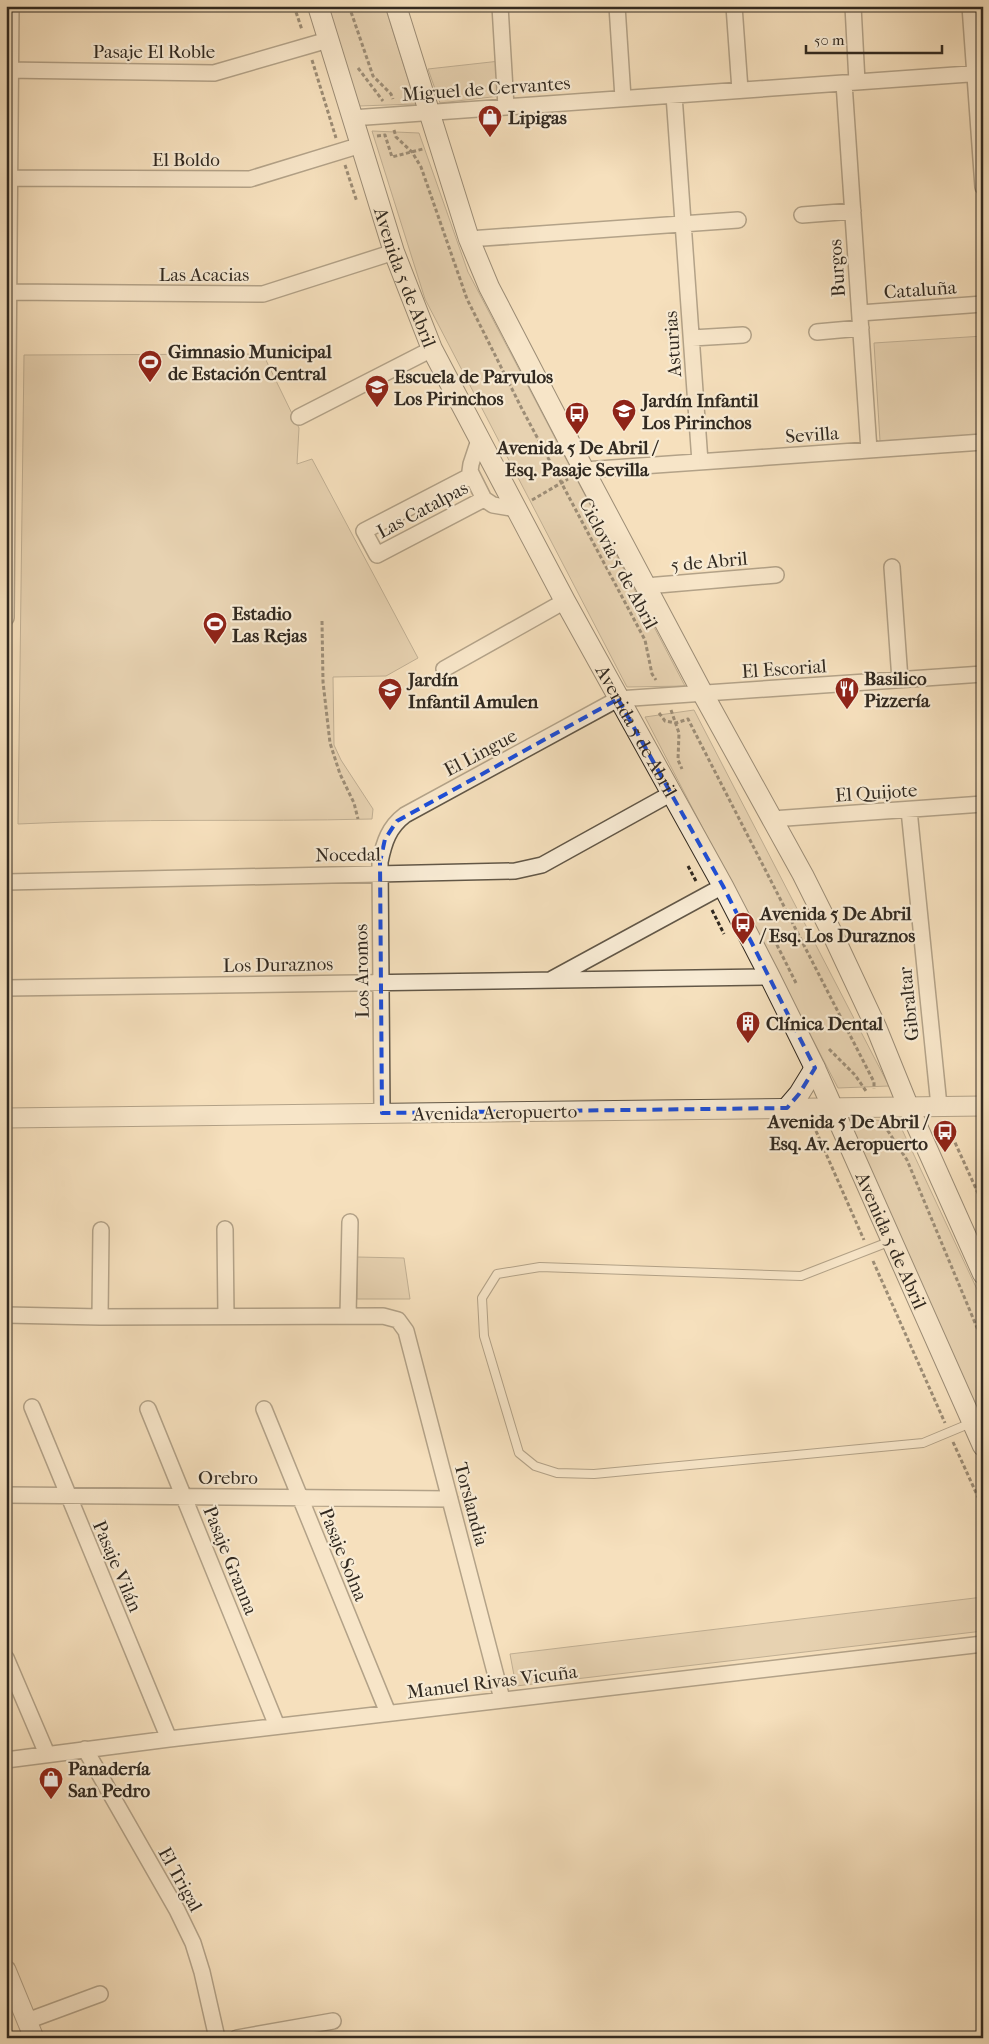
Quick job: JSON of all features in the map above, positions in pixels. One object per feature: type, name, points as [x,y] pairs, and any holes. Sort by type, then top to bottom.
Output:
[{"type":"main road","name":"Avenida 5 de Abril","points":[[318,6],[394,252],[432,349],[565,601],[723,886],[770,977],[815,1068],[983,1446]]},
{"type":"main road","points":[[396,6],[469,238],[499,308],[703,694],[803,875],[855,980],[908,1106],[983,1274]]},
{"type":"main road","points":[[787,1108],[800,1094],[815,1068]]},
{"type":"street","points":[[6,618],[8,70],[11,6]]},
{"type":"street","points":[[500,6],[506,107]]},
{"type":"street","points":[[617,6],[623,98]]},
{"type":"street","points":[[734,6],[740,90]]},
{"type":"street","name":"Burgos","points":[[853,6],[851,82],[853,211],[869,450]]},
{"type":"street","points":[[970,6],[979,73],[983,187]]},
{"type":"street","name":"Pasaje El Roble","points":[[8,70],[214,73],[328,40]]},
{"type":"street","name":"Miguel de Cervantes","points":[[352,118],[979,73]]},
{"type":"street","name":"Asturias","points":[[674,95],[700,462]]},
{"type":"street","name":"El Boldo","points":[[8,178],[250,180],[360,142]]},
{"type":"street","points":[[802,215],[853,211]]},
{"type":"street","points":[[469,238],[738,220]]},
{"type":"street","name":"Las Acacias","points":[[8,292],[263,294],[394,252]]},
{"type":"street","name":"Cataluña","points":[[860,313],[983,304]]},
{"type":"street","points":[[817,332],[861,328]]},
{"type":"street","points":[[692,338],[743,334]]},
{"type":"street","points":[[299,417],[432,349]]},
{"type":"street","name":"Las Catalpas","points":[[479,440],[471,464],[472,475],[484,499],[493,505],[516,509]]},
{"type":"street","name":"Sevilla","points":[[584,470],[983,442]]},
{"type":"street","name":"Las Catalpas","points":[[472,475],[364,531],[377,555],[484,499]]},
{"type":"street","points":[[892,567],[900,680]]},
{"type":"street","name":"5 de Abril","points":[[646,586],[776,575]]},
{"type":"street","points":[[444,669],[565,601]]},
{"type":"street","name":"El Escorial","points":[[618,699],[983,674]]},
{"type":"street","name":"El Lingue","points":[[390,829],[405,815],[618,699]]},
{"type":"street","name":"Nocedal","points":[[6,882],[509,872],[528,869],[542,864],[672,793]]},
{"type":"street","name":"El Quijote","points":[[772,819],[983,804]]},
{"type":"street","name":"Gibraltar","points":[[909,810],[939,1106]]},
{"type":"street","name":"Los Aromos","points":[[382,1113],[379,874],[382,850],[390,829]]},
{"type":"street","name":"Los Duraznos","points":[[551,980],[723,886]]},
{"type":"street","name":"Los Duraznos","points":[[6,988],[770,977]]},
{"type":"street","name":"Avenida Aeropuerto","points":[[6,1118],[983,1106]]},
{"type":"street","points":[[6,1315],[348,1316],[350,1222]]},
{"type":"street","points":[[225,1229],[226,1316]]},
{"type":"street","points":[[100,1316],[101,1230]]},
{"type":"street","name":"Torslandia","points":[[348,1316],[391,1317],[398,1320],[406,1331],[502,1699]]},
{"type":"street","name":"Pasaje Vilán","points":[[32,1407],[67,1496],[169,1739]]},
{"type":"street","name":"Pasaje Granna","points":[[148,1409],[277,1726]]},
{"type":"street","name":"Pasaje Solna","points":[[264,1409],[388,1713]]},
{"type":"street","name":"Orebro","points":[[6,1495],[450,1499]]},
{"type":"street","name":"Manuel Rivas Vicuña","points":[[6,1760],[502,1699],[983,1644]]},
{"type":"street","points":[[6,1658],[47,1754]]},
{"type":"street","name":"El Trigal","points":[[85,1749],[177,1910],[193,1943],[202,1972],[217,2038]]},
{"type":"street","points":[[6,1970],[30,2030],[100,1994]]},
{"type":"street","points":[[237,2038],[333,2021]]},
{"type":"lane","points":[[891,1241],[801,1276],[540,1267],[497,1274],[482,1298],[484,1336],[519,1452],[535,1466],[557,1474],[594,1474],[923,1443],[972,1422]]},
{"type":"path","points":[[349,6],[373,76],[391,94],[394,115]]},
{"type":"path","name":"Ciclovia 5 de Abril","points":[[356,60],[366,80],[394,115],[396,137],[412,152],[421,167],[466,299],[645,640],[652,674],[666,696],[679,733],[678,760],[684,773]]},
{"type":"path","points":[[360,142],[385,135],[392,158],[439,144]]},
{"type":"path","points":[[516,509],[584,470]]},
{"type":"path","points":[[322,621],[323,682],[330,743],[340,774],[354,803],[358,819]]},
{"type":"path","points":[[650,697],[664,722],[676,723],[688,720],[874,1082],[873,1106]]},
{"type":"path","points":[[768,927],[798,987]]},
{"type":"path","points":[[825,1045],[861,1082],[873,1106],[906,1160],[983,1342]]},
{"type":"path","points":[[948,1129],[983,1204]]},
{"type":"path","points":[[816,1131],[983,1508]]},
{"type":"highlighted area","points":[[618,699],[723,886],[815,1068],[799,1094],[787,1108],[382,1113],[380,862],[385,839],[397,821]]},
{"type":"shaded area","points":[[327,6],[385,6],[416,104],[359,106]]},
{"type":"shaded area","points":[[500,61],[500,96],[440,103],[428,69]]},
{"type":"shaded area","points":[[372,131],[419,133],[468,272],[685,686],[627,687],[425,299]]},
{"type":"shaded area","points":[[983,336],[983,435],[880,441],[874,343]]},
{"type":"shaded area","name":"Estadio Las Rejas","points":[[263,354],[299,428],[297,464],[312,459],[418,658],[386,676],[333,677],[334,745],[341,760],[373,809],[372,819],[106,821],[18,824],[24,355]]},
{"type":"shaded area","points":[[694,710],[889,1086],[838,1088],[645,717]]},
{"type":"shaded area","points":[[847,1119],[898,1121],[983,1302],[983,1422]]},
{"type":"shaded area","points":[[357,1257],[404,1258],[410,1299],[357,1299]]},
{"type":"shaded area","points":[[983,1597],[983,1631],[516,1686],[510,1654]]},
{"type":"place","name":"Lipigas","points":[[490,138]]},
{"type":"place","name":"Gimnasio Municipal de Estación Central","points":[[150,383]]},
{"type":"place","name":"Escuela de Parvulos Los Pirinchos","points":[[377,408]]},
{"type":"place","name":"Jardín Infantil Los Pirinchos","points":[[624,432]]},
{"type":"place","name":"Avenida 5 De Abril / Esq. Pasaje Sevilla","points":[[577,435]]},
{"type":"place","name":"Estadio Las Rejas","points":[[215,645]]},
{"type":"place","name":"Basilico Pizzería","points":[[847,710]]},
{"type":"place","name":"Jardín Infantil Amulen","points":[[390,711]]},
{"type":"place","name":"Avenida 5 De Abril / Esq. Los Duraznos","points":[[743,945]]},
{"type":"place","name":"Clínica Dental","points":[[748,1044]]},
{"type":"place","name":"Avenida 5 De Abril / Esq. Av. Aeropuerto","points":[[945,1153]]},
{"type":"place","name":"Panadería San Pedro","points":[[51,1800]]}]
